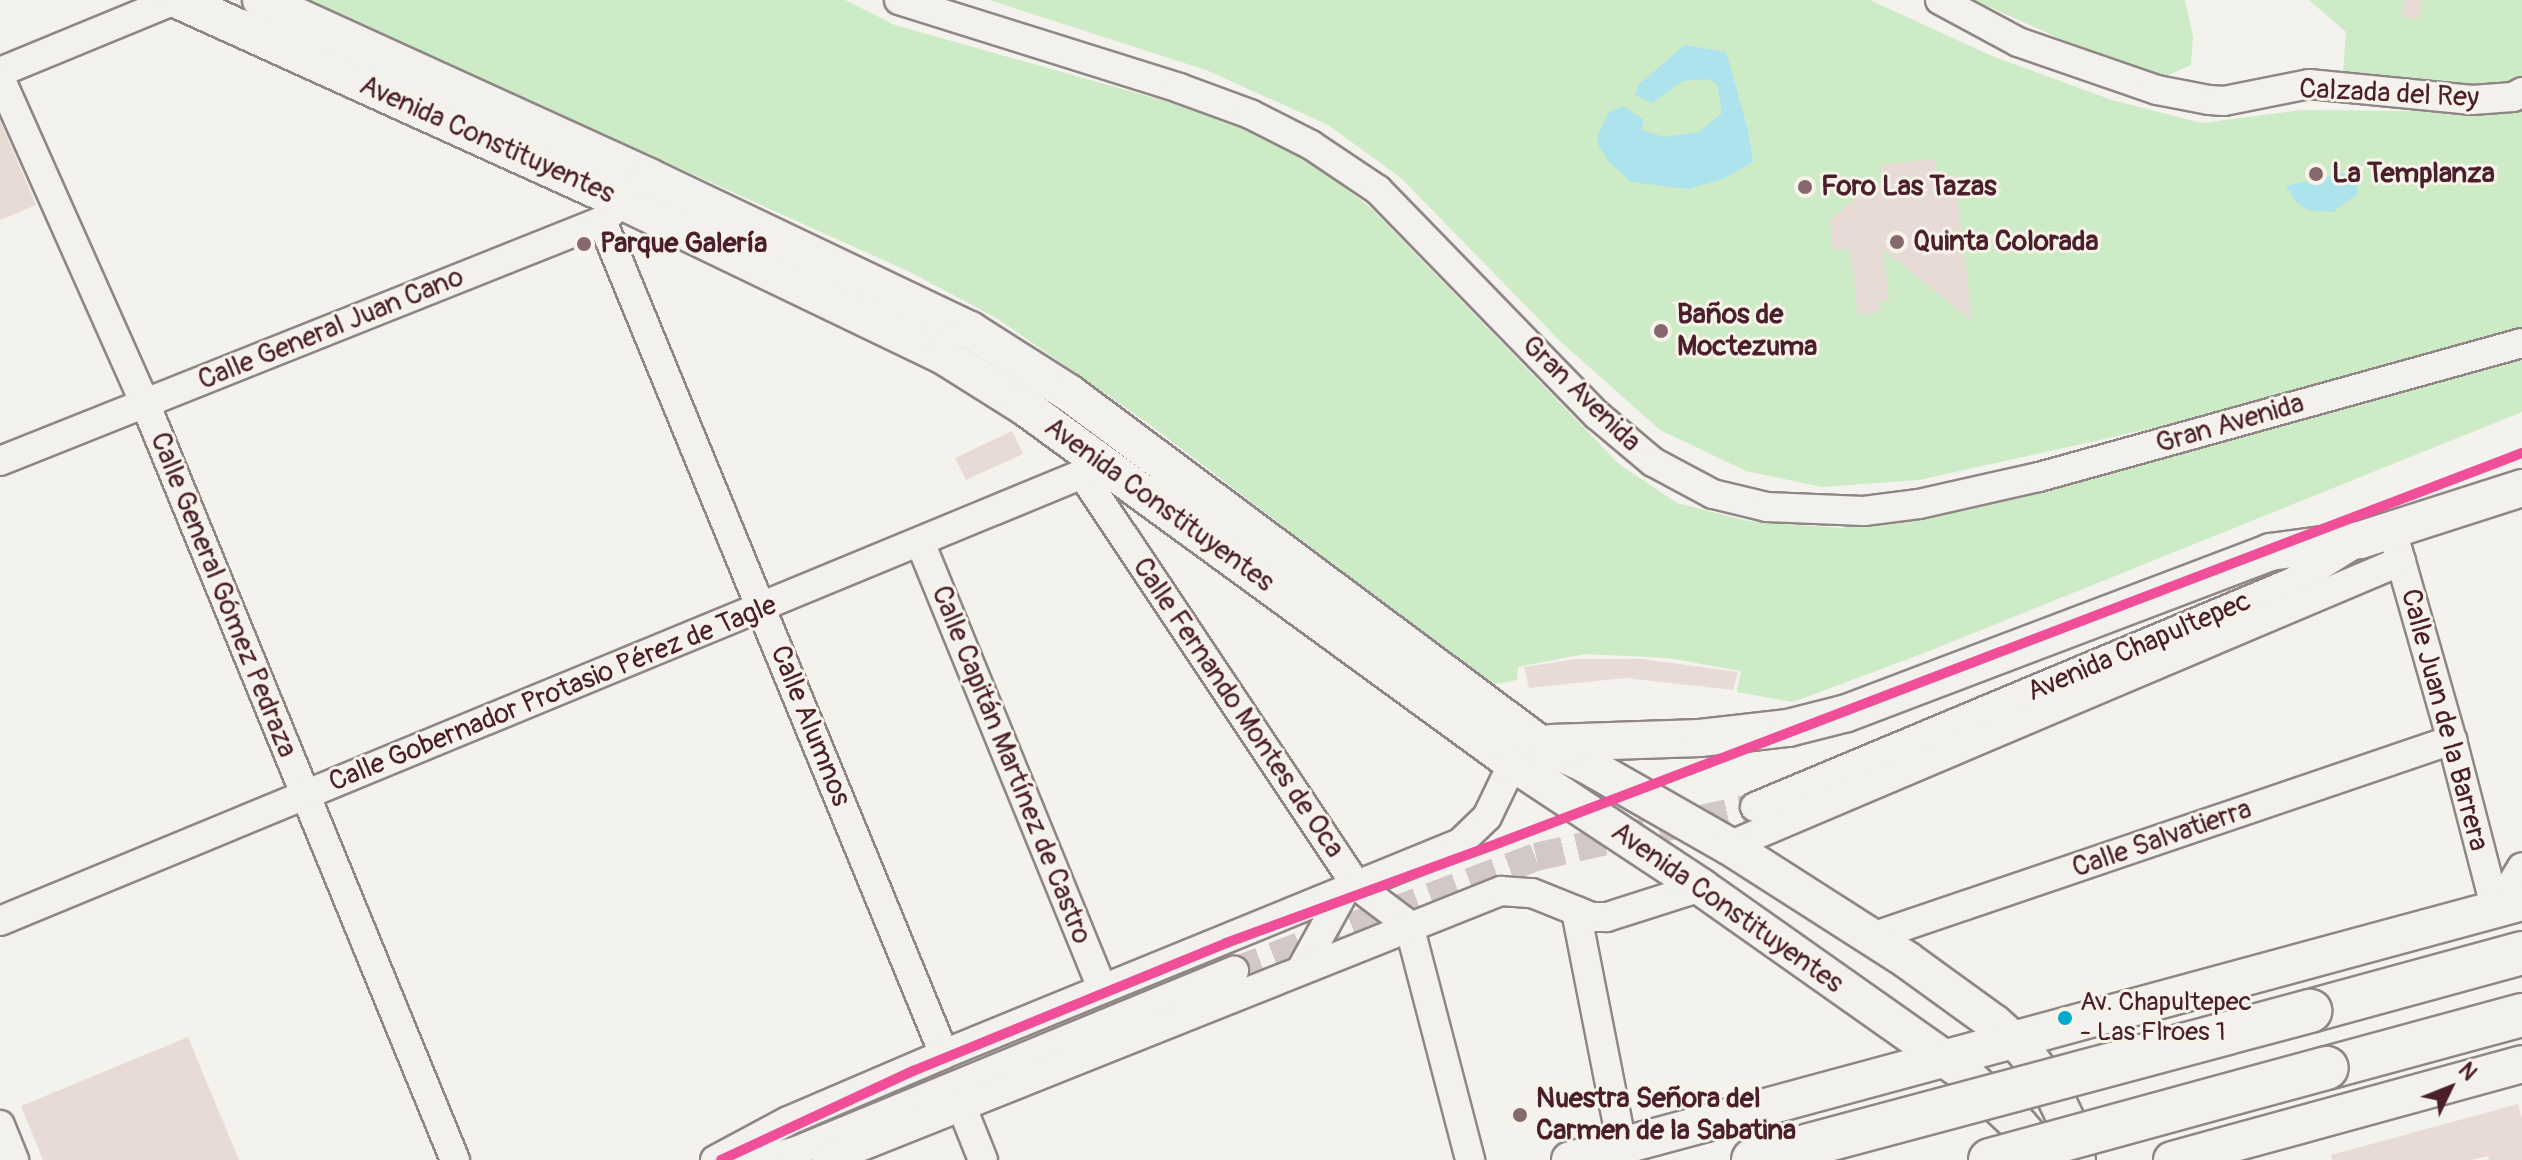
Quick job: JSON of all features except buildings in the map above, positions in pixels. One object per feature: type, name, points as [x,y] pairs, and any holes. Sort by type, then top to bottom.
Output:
[{"type":"highway","points":[[1754,1160],[2522,953]]},
{"type":"highway","points":[[1990,1160],[2522,1015]]},
{"type":"main road","name":"Avenida Constituyentes","points":[[177,0],[613,211],[944,356],[1025,407],[1093,470],[1525,753],[1585,764],[1729,846],[1872,937],[2014,1040],[2050,1086],[2071,1130],[2077,1160]]},
{"type":"main road","name":"Avenida Constituyentes","points":[[261,0],[649,177],[970,330],[1057,385],[1525,753],[1701,887],[1945,1060],[2002,1108],[2049,1160]]},
{"type":"main road","name":"Avenida Chapultepec","points":[[2384,544],[2522,488]]},
{"type":"main road","points":[[1525,753],[1593,744],[1788,728],[1847,713],[2270,552],[2384,544]]},
{"type":"main road","points":[[1570,1160],[2509,906]]},
{"type":"main road","points":[[2172,1160],[2522,1064]]},
{"type":"main road","points":[[1732,1116],[1750,1138],[1754,1160]]},
{"type":"street","points":[[0,72],[177,0]]},
{"type":"street","name":"Gran Avenida","points":[[899,0],[1179,88],[1250,114],[1311,145],[1378,190],[1597,415],[1653,462],[1713,494],[1767,507],[1864,511],[1919,504],[2039,477],[2522,343]]},
{"type":"street","name":"Calzada del Rey","points":[[1940,0],[2018,42],[2145,87],[2209,100],[2224,101],[2309,84],[2472,100],[2513,97],[2522,92]]},
{"type":"street","name":"Calle General Gómez Pedraza","points":[[0,78],[145,403],[455,1160]]},
{"type":"street","name":"Calle General Juan Cano","points":[[0,461],[613,211],[649,177]]},
{"type":"street","name":"Calle Alumnos","points":[[613,211],[761,609],[944,1054]]},
{"type":"street","name":"Calle Gobernador Protasio Pérez de Tagle","points":[[0,921],[1093,470]]},
{"type":"street","name":"Calle Fernando Montes de Oca","points":[[1093,470],[1351,888],[1409,925]]},
{"type":"street","name":"Calle Capitán Martínez de Castro","points":[[920,542],[1102,987]]},
{"type":"street","name":"Calle Juan de la Barrera","points":[[2384,544],[2509,906]]},
{"type":"street","name":"Avenida Chapultepec","points":[[1755,807],[2384,544]]},
{"type":"street","name":"Avenida Chapultepec","points":[[1729,846],[2384,544]]},
{"type":"street","name":"Calle Salvatierra","points":[[1872,937],[2452,740]]},
{"type":"street","points":[[715,1160],[788,1121],[944,1054],[1460,843],[1487,817],[1525,753]]},
{"type":"street","points":[[2509,906],[2522,867]]},
{"type":"street","points":[[827,1160],[1409,925],[1501,891],[1532,893],[1576,911],[1607,917],[1701,887]]},
{"type":"street","points":[[1302,968],[1351,888]]},
{"type":"street","points":[[1576,911],[1622,1146]]},
{"type":"street","points":[[1409,925],[1470,1160]]},
{"type":"street","points":[[759,1160],[794,1152],[1234,971]]},
{"type":"street","points":[[961,1105],[983,1160]]},
{"type":"street","points":[[0,1125],[14,1160]]},
{"type":"green space","points":[[306,0],[845,0],[895,25],[1204,112],[1273,142],[1326,173],[1371,208],[1619,464],[1677,503],[1748,521],[1841,528],[2016,499],[2522,354],[2522,412],[1924,653],[1793,702],[1737,692],[1741,671],[1668,658],[1585,654],[1518,667],[1517,680],[1490,685],[1149,424],[998,319],[912,273]]},
{"type":"green space","points":[[989,0],[1870,0],[1992,56],[2112,100],[2202,123],[2301,110],[2522,112],[2522,330],[2203,417],[1919,480],[1822,487],[1746,471],[1660,430],[1562,343],[1401,178],[1328,125],[1206,70]]},
{"type":"green space","points":[[1974,0],[2185,0],[2193,37],[2191,65],[2164,77],[2112,62]]},
{"type":"green space","points":[[2309,0],[2522,0],[2522,78],[2498,89],[2343,71],[2346,32]]},
{"type":"water","points":[[1685,45],[1726,52],[1748,130],[1753,162],[1723,179],[1688,189],[1631,182],[1608,161],[1599,146],[1597,137],[1609,112],[1623,106],[1643,119],[1642,130],[1664,137],[1699,132],[1722,113],[1717,84],[1708,79],[1683,81],[1652,103],[1635,95],[1639,84]]},
{"type":"water","points":[[2360,169],[2357,194],[2333,212],[2307,210],[2296,202],[2286,186]]},
{"type":"tunnel","points":[[1234,971],[1536,857],[1755,807]]},
{"type":"metro line","name":"1","points":[[721,1160],[913,1071],[1226,943],[1499,843],[2522,453]]},
{"type":"place","name":"La Templanza","points":[[2316,174]]},
{"type":"place","name":"Foro Las Tazas","points":[[1805,187]]},
{"type":"place","name":"Quinta Colorada","points":[[1897,242]]},
{"type":"place","name":"Parque Galería","points":[[584,244]]},
{"type":"place","name":"Baños de Moctezuma","points":[[1661,331]]},
{"type":"place","name":"Av. Chapultepec - Las Flroes 1","points":[[2065,1018]]},
{"type":"place","name":"Nuestra Señora del Carmen de la Sabatina","points":[[1520,1115]]}]
